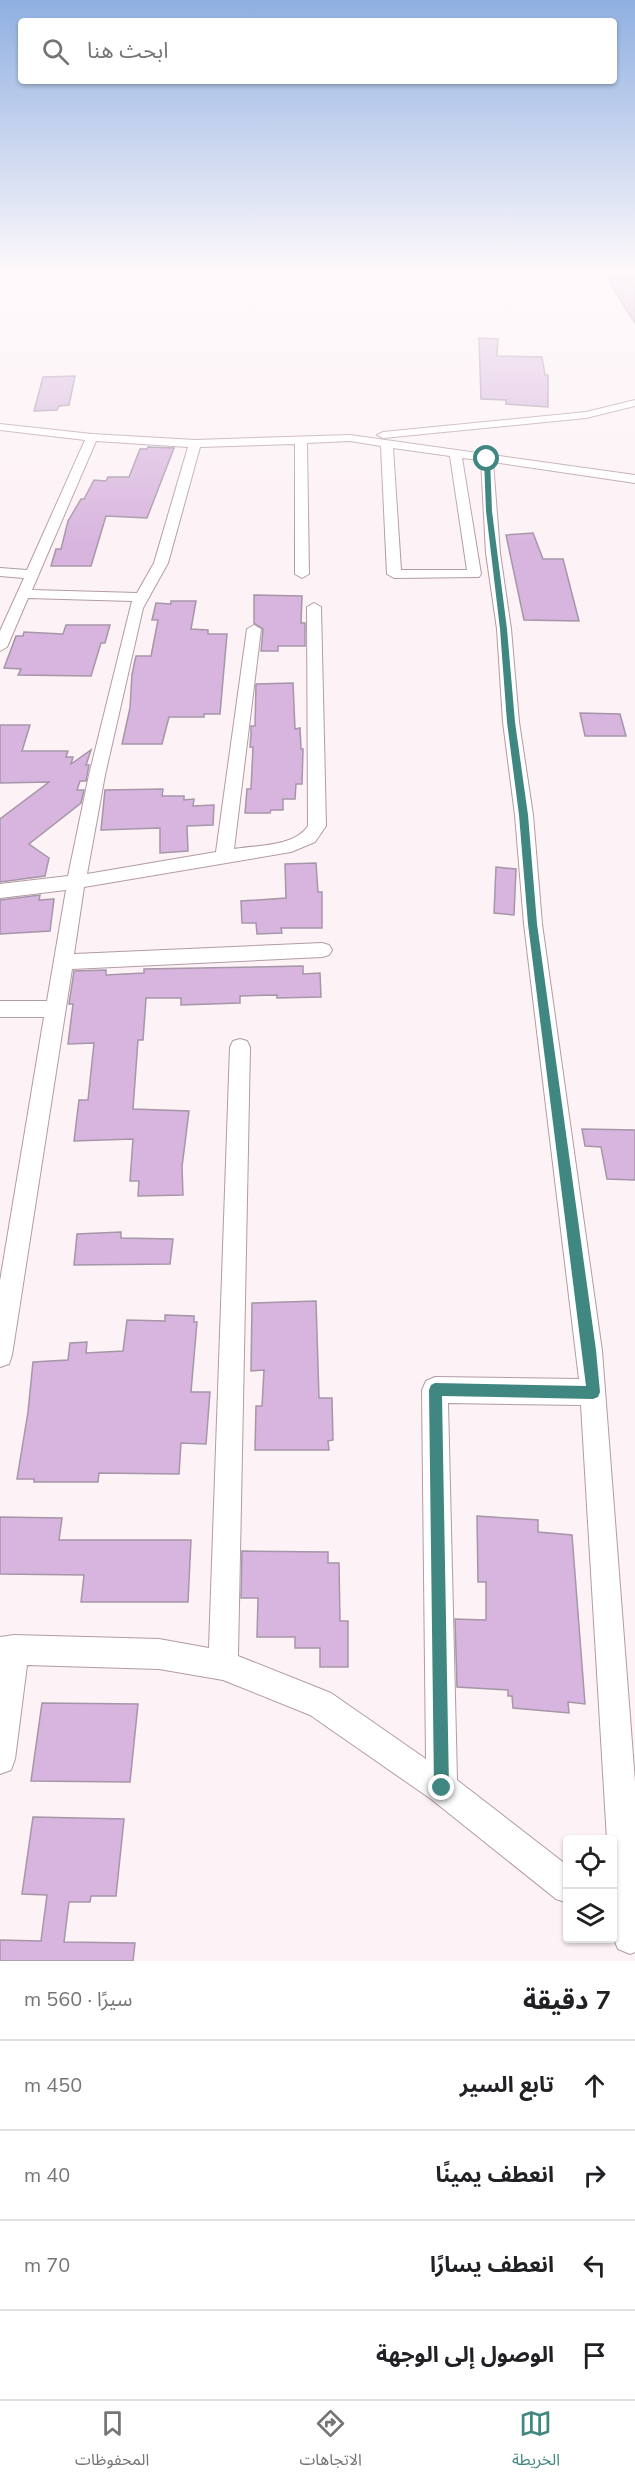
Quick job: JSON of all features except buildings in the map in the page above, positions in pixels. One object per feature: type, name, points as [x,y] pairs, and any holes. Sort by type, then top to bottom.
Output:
[{"type":"street","points":[[0,427],[195,444],[301,441],[586,415],[635,403]]},
{"type":"street","points":[[0,645],[92,436]]},
{"type":"street","points":[[350,438],[635,479]]},
{"type":"street","points":[[301,441],[302,574]]},
{"type":"street","points":[[387,443],[394,574],[474,574],[455,453]]},
{"type":"street","points":[[0,1355],[76,882],[97,775],[136,608],[141,597],[155,580],[162,563],[195,444]]},
{"type":"street","points":[[487,459],[489,511],[504,629],[511,722],[524,815],[533,924],[590,1350],[626,1934]]},
{"type":"street","points":[[0,573],[33,574]]},
{"type":"street","points":[[24,594],[141,597]]},
{"type":"street","points":[[0,891],[76,882],[224,858],[291,846],[309,838],[317,826],[314,608]]},
{"type":"street","points":[[224,858],[254,629]]},
{"type":"street","points":[[63,963],[322,950]]},
{"type":"street","points":[[0,1009],[55,1009]]},
{"type":"street","points":[[223,1665],[240,1047]]},
{"type":"street","points":[[442,1788],[435,1390],[593,1392]]},
{"type":"street","points":[[0,1759],[7,1651],[159,1654],[223,1665],[320,1704],[442,1788],[563,1884]]},
{"type":"route","points":[[442,1788],[435,1390],[593,1392],[590,1350],[533,924],[524,815],[511,722],[504,629],[493,553],[487,459]]}]
